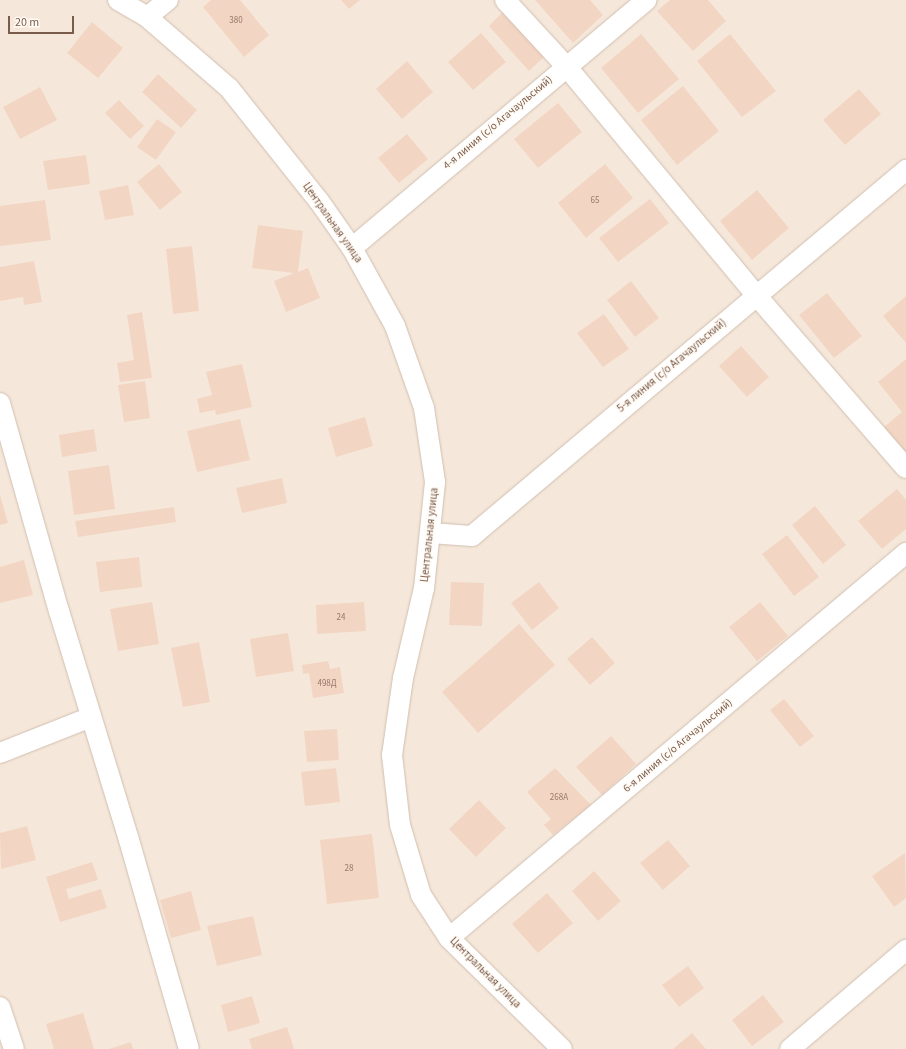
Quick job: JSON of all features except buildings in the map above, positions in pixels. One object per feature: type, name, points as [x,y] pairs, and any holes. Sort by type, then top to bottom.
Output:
[{"type":"street","name":"Центральная улица","points":[[118,0],[148,17],[229,88],[319,201],[352,248],[395,326],[424,408],[435,482],[424,588],[403,678],[392,755],[400,826],[421,895],[449,938],[562,1049]]},
{"type":"street","points":[[148,17],[168,0]]},
{"type":"street","points":[[505,0],[566,66],[756,294],[906,468]]},
{"type":"street","name":"4-я линия (с/о Агачаульский)","points":[[352,248],[646,0]]},
{"type":"street","name":"5-я линия (с/о Агачаульский)","points":[[430,533],[472,536],[756,294],[906,170]]},
{"type":"street","points":[[0,403],[59,611],[129,840],[189,1049]]},
{"type":"street","name":"6-я линия (с/о Агачаульский)","points":[[449,938],[906,553]]},
{"type":"street","points":[[0,753],[91,717]]},
{"type":"street","points":[[790,1049],[906,950]]},
{"type":"street","points":[[0,1007],[14,1049]]},
{"type":"shaded area","points":[[0,0],[906,0],[906,1049],[0,1049]]}]
